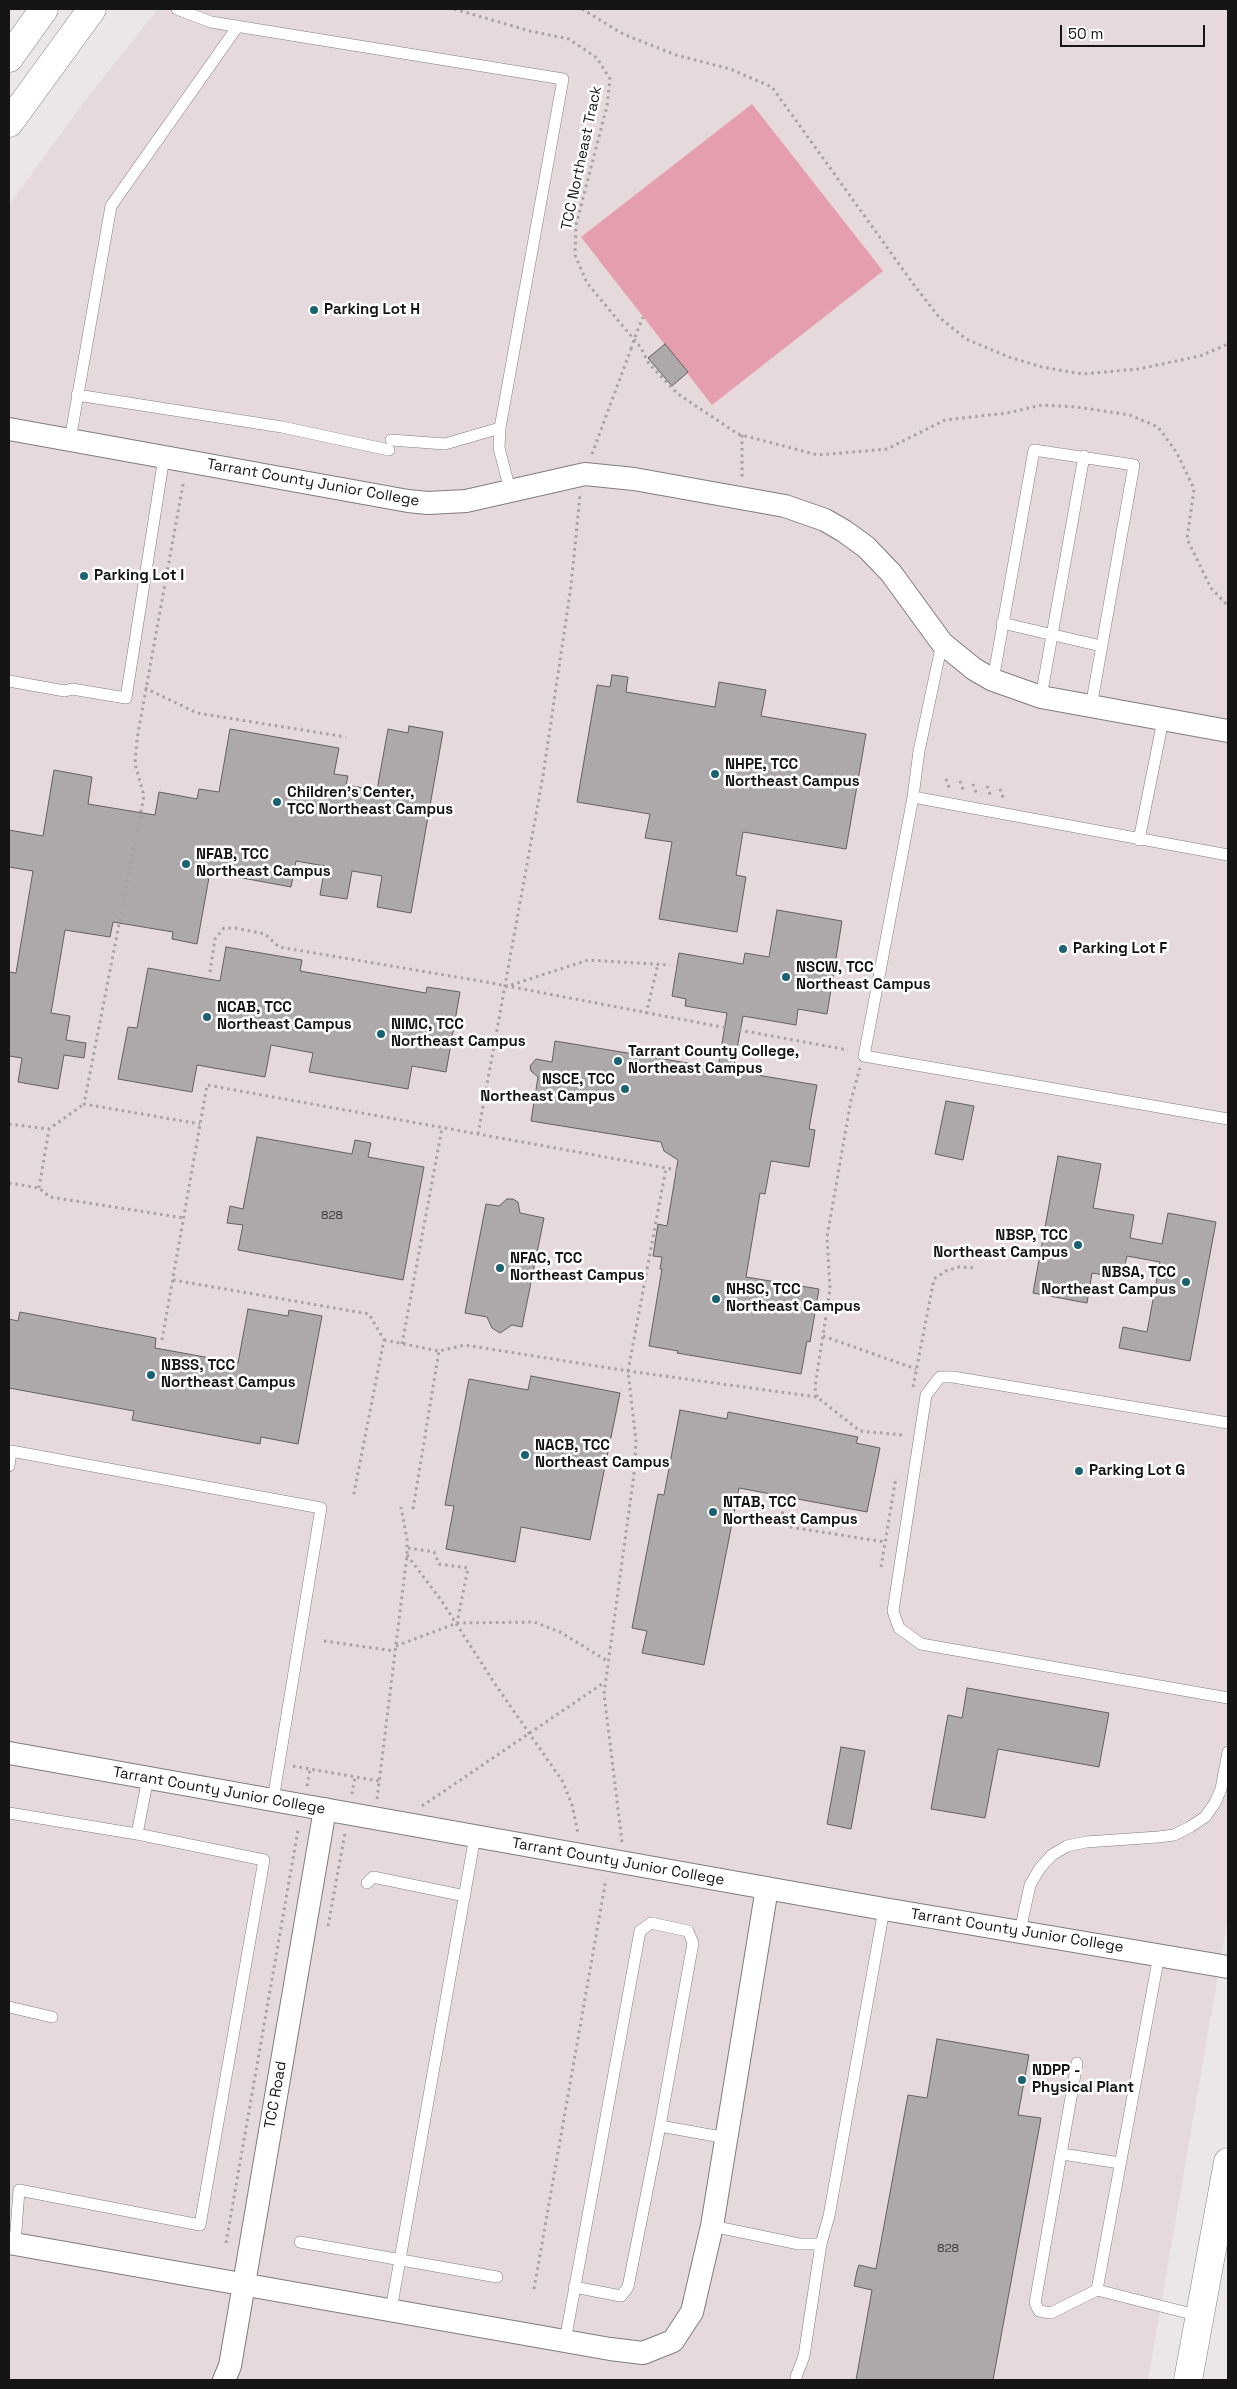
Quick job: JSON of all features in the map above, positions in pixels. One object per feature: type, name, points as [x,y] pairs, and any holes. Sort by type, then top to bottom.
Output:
[{"type":"main road","points":[[9,58],[44,9]]},
{"type":"main road","points":[[9,123],[92,9]]},
{"type":"main road","points":[[1188,2380],[1228,2162]]},
{"type":"street","name":"Tarrant County Junior College","points":[[9,429],[408,501],[428,503],[466,501],[585,474],[634,478],[804,511],[844,531],[866,547],[885,566],[942,643],[974,669],[993,680],[1042,697],[1228,731]]},
{"type":"street","name":"Tarrant County Junior College","points":[[9,1753],[884,1909],[1228,1967]]},
{"type":"street","name":"TCC Road","points":[[224,2380],[230,2366],[325,1810]]},
{"type":"street","points":[[12,2243],[565,2341],[643,2353],[673,2341],[692,2312],[712,2226],[767,1888]]},
{"type":"lane","points":[[177,9],[212,22],[563,79],[500,428],[499,448],[510,490]]},
{"type":"lane","points":[[70,440],[111,206],[238,26]]},
{"type":"lane","points":[[77,395],[390,445],[445,444],[500,428]]},
{"type":"lane","points":[[993,680],[1034,450],[1134,465],[1091,707]]},
{"type":"lane","points":[[1042,697],[1084,456]]},
{"type":"lane","points":[[9,681],[65,691],[72,689],[126,698],[164,458]]},
{"type":"lane","points":[[1002,623],[1101,646]]},
{"type":"lane","points":[[942,643],[919,751],[913,797],[864,1056],[1228,1119]]},
{"type":"lane","points":[[1139,840],[1163,720]]},
{"type":"lane","points":[[913,797],[1228,855]]},
{"type":"lane","points":[[1228,1423],[953,1377],[940,1377],[926,1395],[893,1611],[899,1628],[921,1644],[1228,1698]]},
{"type":"lane","points":[[9,1466],[11,1452],[321,1508],[273,1800]]},
{"type":"lane","points":[[1020,1931],[1030,1885],[1040,1868],[1052,1855],[1067,1846],[1086,1842],[1158,1837],[1190,1828],[1205,1817],[1215,1803],[1221,1789],[1228,1752]]},
{"type":"lane","points":[[137,1834],[148,1778]]},
{"type":"lane","points":[[9,1813],[137,1834],[264,1860],[200,2225],[19,2190],[12,2243]]},
{"type":"lane","points":[[391,2310],[476,1836]]},
{"type":"lane","points":[[367,1883],[373,1877],[465,1896]]},
{"type":"lane","points":[[796,2377],[804,2356],[821,2244],[829,2216],[884,1909]]},
{"type":"lane","points":[[565,2341],[574,2287],[640,1931],[651,1923],[688,1931],[693,1943],[660,2126],[628,2287],[621,2296],[574,2287]]},
{"type":"lane","points":[[1097,2290],[1159,1955]]},
{"type":"lane","points":[[9,2008],[52,2017]]},
{"type":"lane","points":[[1077,2063],[1035,2303],[1039,2311],[1051,2313],[1097,2290],[1200,2316]]},
{"type":"lane","points":[[660,2126],[727,2138]]},
{"type":"lane","points":[[1062,2154],[1120,2163]]},
{"type":"lane","points":[[712,2226],[799,2244],[821,2244]]},
{"type":"lane","points":[[300,2242],[352,2249],[497,2278]]},
{"type":"path","name":"TCC Northeast Track","points":[[454,9],[569,40],[597,58],[610,79],[607,106],[576,224],[575,256],[587,283],[641,348],[649,364],[678,394],[742,435],[818,455],[887,449],[945,420],[1007,414],[1042,405],[1077,407],[1130,415],[1158,427],[1177,453],[1194,489],[1187,539],[1211,588],[1228,606]]},
{"type":"path","points":[[582,9],[623,34],[676,55],[730,69],[772,87],[939,317],[966,339],[1034,365],[1082,374],[1138,369],[1200,356],[1228,344]]},
{"type":"path","points":[[590,459],[643,317]]},
{"type":"path","points":[[742,435],[742,498]]},
{"type":"path","points":[[9,1124],[49,1129],[84,1104],[144,796],[135,764],[145,688],[183,484]]},
{"type":"path","points":[[478,1134],[543,776],[571,586],[581,498],[579,489]]},
{"type":"path","points":[[145,688],[197,713],[346,737]]},
{"type":"path","points":[[210,972],[215,940],[224,928],[236,928],[265,934],[279,947],[727,1028]]},
{"type":"path","points":[[504,987],[588,960],[670,965]]},
{"type":"path","points":[[646,1014],[658,964]]},
{"type":"path","points":[[739,1030],[848,1050]]},
{"type":"path","points":[[817,1397],[815,1387],[830,1289],[827,1238],[851,1100],[864,1056]]},
{"type":"path","points":[[162,1340],[207,1085],[677,1170]]},
{"type":"path","points":[[84,1104],[200,1124]]},
{"type":"path","points":[[402,1344],[442,1128]]},
{"type":"path","points":[[39,1188],[49,1129]]},
{"type":"path","points":[[622,1844],[604,1694],[634,1474],[636,1442],[628,1371],[666,1168]]},
{"type":"path","points":[[9,1183],[39,1188],[50,1197],[184,1218]]},
{"type":"path","points":[[912,1388],[934,1279],[946,1271],[959,1266],[977,1268]]},
{"type":"path","points":[[173,1280],[369,1314],[384,1340],[352,1498]]},
{"type":"path","points":[[823,1336],[916,1368]]},
{"type":"path","points":[[384,1340],[439,1352],[465,1345],[628,1371],[817,1397],[860,1431],[903,1436],[905,1426]]},
{"type":"path","points":[[413,1509],[439,1352]]},
{"type":"path","points":[[783,1505],[782,1521],[790,1527],[885,1542]]},
{"type":"path","points":[[377,1799],[408,1555],[401,1507]]},
{"type":"path","points":[[408,1548],[434,1552],[439,1564],[468,1568],[457,1623]]},
{"type":"path","points":[[408,1555],[457,1623],[563,1782],[572,1805],[578,1835]]},
{"type":"path","points":[[396,1646],[457,1623],[534,1622],[560,1632],[609,1662]]},
{"type":"path","points":[[324,1641],[395,1651]]},
{"type":"path","points":[[421,1807],[606,1681]]},
{"type":"path","points":[[279,1764],[379,1781]]},
{"type":"path","points":[[307,1787],[310,1769]]},
{"type":"path","points":[[351,1798],[355,1777]]},
{"type":"path","points":[[226,2243],[299,1824]]},
{"type":"path","points":[[534,2289],[606,1878]]},
{"type":"shaded area","name":"Tarrant County College, Northeast Campus","points":[[158,9],[1228,9],[1228,1917],[1148,2380],[9,2380],[9,205],[83,103]]},
{"type":"shaded area","points":[[752,104],[883,271],[712,405],[581,237]]},
{"type":"building","points":[[665,344],[688,372],[672,386],[648,358]]},
{"type":"building","points":[[612,675],[628,677],[626,692],[715,707],[719,682],[766,690],[761,716],[866,734],[846,849],[743,832],[736,875],[746,877],[737,932],[659,919],[672,842],[645,838],[650,814],[577,802],[597,685],[610,687]]},
{"type":"building","points":[[409,726],[443,732],[411,913],[377,907],[382,876],[352,871],[347,899],[320,895],[325,866],[296,861],[291,887],[210,872],[197,944],[172,939],[173,932],[113,922],[110,937],[65,930],[51,1013],[70,1016],[66,1040],[86,1043],[84,1058],[64,1055],[58,1089],[18,1082],[22,1058],[9,1056],[9,972],[16,973],[33,871],[9,867],[9,830],[43,836],[54,770],[92,777],[88,804],[155,815],[159,792],[197,799],[199,789],[219,792],[230,729],[339,748],[334,774],[348,776],[346,785],[377,790],[388,729],[408,733]]},
{"type":"building","points":[[777,910],[842,921],[827,1014],[798,1009],[796,1025],[743,1016],[733,1071],[817,1085],[809,1129],[815,1130],[809,1167],[771,1161],[765,1194],[760,1193],[746,1277],[819,1289],[810,1342],[807,1341],[801,1374],[677,1353],[678,1351],[649,1346],[662,1269],[660,1269],[662,1257],[653,1256],[658,1224],[667,1226],[678,1160],[664,1151],[661,1142],[531,1121],[538,1077],[531,1071],[530,1066],[536,1059],[552,1062],[555,1041],[718,1068],[727,1013],[685,1006],[686,999],[672,996],[679,953],[743,964],[745,953],[769,957]]},
{"type":"building","points":[[226,947],[302,960],[300,971],[426,993],[427,987],[460,992],[446,1072],[412,1066],[408,1089],[309,1072],[313,1053],[271,1045],[265,1077],[197,1065],[192,1092],[118,1079],[128,1027],[137,1028],[148,968],[220,981]]},
{"type":"building","points":[[946,1101],[974,1106],[963,1160],[935,1154]]},
{"type":"building","points":[[257,1137],[352,1154],[355,1140],[371,1143],[368,1157],[424,1167],[403,1280],[238,1250],[243,1225],[227,1223],[230,1206],[243,1209]]},
{"type":"building","points":[[1058,1156],[1101,1164],[1093,1208],[1134,1215],[1130,1238],[1162,1244],[1168,1213],[1216,1222],[1190,1361],[1119,1348],[1123,1327],[1147,1332],[1160,1262],[1127,1256],[1122,1278],[1092,1273],[1087,1303],[1033,1293]]},
{"type":"building","points":[[507,1199],[513,1199],[518,1202],[520,1213],[544,1218],[522,1327],[512,1325],[500,1333],[492,1328],[487,1317],[465,1313],[486,1204],[499,1206]]},
{"type":"building","points":[[248,1309],[288,1316],[289,1310],[322,1316],[298,1444],[261,1437],[260,1444],[132,1420],[134,1411],[9,1388],[9,1319],[18,1321],[20,1312],[156,1338],[155,1348],[238,1363]]},
{"type":"building","points":[[531,1376],[620,1393],[590,1540],[521,1527],[515,1562],[446,1549],[454,1506],[445,1505],[469,1379],[528,1390]]},
{"type":"building","points":[[680,1410],[727,1419],[728,1412],[858,1437],[856,1443],[880,1448],[867,1512],[739,1488],[704,1665],[642,1653],[647,1631],[632,1628],[658,1494],[664,1495]]},
{"type":"building","points":[[967,1688],[1109,1713],[1099,1767],[998,1749],[985,1818],[931,1809],[948,1715],[962,1718]]},
{"type":"building","points":[[841,1747],[865,1751],[851,1829],[827,1824]]},
{"type":"building","points":[[937,2039],[1029,2055],[1018,2115],[1041,2118],[993,2380],[856,2380],[872,2290],[854,2286],[857,2271],[859,2265],[876,2269],[908,2095],[927,2098]]},
{"type":"place","name":"Parking Lot H","points":[[314,310]]},
{"type":"place","name":"Parking Lot I","points":[[84,576]]},
{"type":"place","name":"NHPE, TCC Northeast Campus","points":[[715,774]]},
{"type":"place","name":"Children's Center, TCC Northeast Campus","points":[[277,802]]},
{"type":"place","name":"NFAB, TCC Northeast Campus","points":[[186,864]]},
{"type":"place","name":"Parking Lot F","points":[[1063,949]]},
{"type":"place","name":"NSCW, TCC Northeast Campus","points":[[786,977]]},
{"type":"place","name":"NCAB, TCC Northeast Campus","points":[[207,1017]]},
{"type":"place","name":"NIMC, TCC Northeast Campus","points":[[381,1034]]},
{"type":"place","name":"Tarrant County College, Northeast Campus","points":[[618,1061]]},
{"type":"place","name":"NSCE, TCC Northeast Campus","points":[[625,1089]]},
{"type":"place","name":"NBSP, TCC Northeast Campus","points":[[1078,1245]]},
{"type":"place","name":"NFAC, TCC Northeast Campus","points":[[500,1268]]},
{"type":"place","name":"NBSA, TCC Northeast Campus","points":[[1186,1282]]},
{"type":"place","name":"NHSC, TCC Northeast Campus","points":[[716,1299]]},
{"type":"place","name":"NBSS, TCC Northeast Campus","points":[[151,1375]]},
{"type":"place","name":"NACB, TCC Northeast Campus","points":[[525,1455]]},
{"type":"place","name":"Parking Lot G","points":[[1079,1471]]},
{"type":"place","name":"NTAB, TCC Northeast Campus","points":[[713,1512]]},
{"type":"place","name":"NDPP - Physical Plant","points":[[1022,2080]]}]
